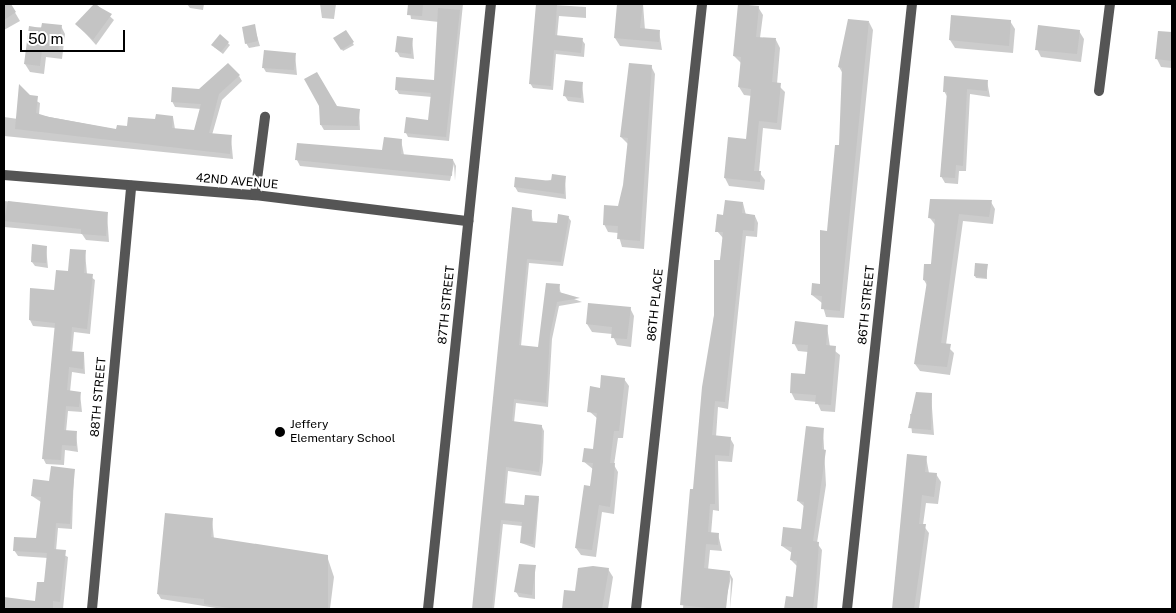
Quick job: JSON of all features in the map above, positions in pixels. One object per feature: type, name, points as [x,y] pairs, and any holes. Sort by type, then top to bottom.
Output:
[{"type":"street","name":"87TH STREET","points":[[428,609],[491,4]]},
{"type":"street","name":"86TH PLACE","points":[[636,609],[702,4]]},
{"type":"street","name":"86TH STREET","points":[[847,609],[912,4]]},
{"type":"street","points":[[1099,91],[1110,4]]},
{"type":"street","points":[[255,195],[265,116]]},
{"type":"street","name":"42ND AVENUE","points":[[4,175],[255,195],[468,221]]},
{"type":"street","name":"88TH STREET","points":[[92,609],[130,186]]},
{"type":"building","points":[[4,4],[11,4],[16,12],[4,20]]},
{"type":"building","points":[[94,4],[112,14],[93,40],[75,24]]},
{"type":"building","points":[[408,4],[423,4],[422,16],[407,15]]},
{"type":"building","points":[[536,4],[557,4],[555,35],[583,38],[581,53],[554,50],[551,86],[529,84]]},
{"type":"building","points":[[617,4],[643,4],[640,28],[660,30],[659,42],[614,38]]},
{"type":"building","points":[[738,4],[759,6],[756,37],[776,38],[772,82],[781,83],[777,123],[759,121],[754,171],[761,171],[760,182],[724,178],[728,137],[746,139],[751,89],[738,87],[741,57],[733,56]]},
{"type":"building","points":[[438,8],[460,10],[446,137],[404,133],[406,117],[428,120],[431,93],[395,90],[396,77],[434,80]]},
{"type":"building","points":[[951,15],[1011,20],[1009,46],[949,40]]},
{"type":"building","points":[[848,19],[869,21],[840,311],[821,309],[822,296],[811,295],[812,283],[820,284],[820,230],[827,231],[835,145],[839,145],[842,68],[838,67]]},
{"type":"building","points":[[42,23],[62,25],[58,52],[42,50],[40,66],[24,64],[29,26],[41,28]]},
{"type":"building","points":[[255,24],[258,41],[245,44],[242,27]]},
{"type":"building","points":[[1038,25],[1080,30],[1077,54],[1035,50]]},
{"type":"building","points":[[346,30],[354,42],[341,50],[333,38]]},
{"type":"building","points":[[1158,31],[1172,32],[1172,61],[1155,59]]},
{"type":"building","points":[[220,34],[229,42],[221,52],[211,45]]},
{"type":"building","points":[[397,36],[413,38],[411,54],[395,52]]},
{"type":"building","points":[[264,50],[296,53],[294,70],[262,68]]},
{"type":"building","points":[[228,63],[240,75],[219,94],[209,133],[232,135],[230,154],[15,129],[19,84],[30,95],[38,96],[36,113],[49,117],[116,129],[117,125],[127,126],[128,117],[155,119],[156,114],[173,116],[172,128],[194,130],[201,104],[171,102],[172,87],[199,89]]},
{"type":"building","points":[[629,63],[652,65],[640,241],[617,239],[618,226],[603,225],[604,205],[618,206],[623,185],[628,138],[620,137]]},
{"type":"building","points":[[317,72],[337,106],[360,109],[358,126],[320,125],[319,106],[304,79]]},
{"type":"building","points":[[944,76],[988,80],[987,91],[967,89],[963,166],[956,165],[955,178],[940,177],[947,92],[943,92]]},
{"type":"building","points":[[565,80],[583,82],[581,98],[563,96]]},
{"type":"building","points":[[384,137],[402,139],[401,154],[453,159],[452,176],[295,160],[297,143],[382,150]]},
{"type":"building","points":[[552,174],[566,176],[564,194],[514,187],[515,177],[551,181]]},
{"type":"building","points":[[930,199],[992,200],[989,217],[959,214],[941,343],[951,344],[947,367],[914,364],[927,281],[923,280],[924,264],[931,264],[935,219],[928,218]]},
{"type":"building","points":[[725,200],[743,202],[742,213],[755,215],[754,231],[743,230],[725,402],[715,401],[712,435],[731,437],[729,456],[715,455],[715,504],[710,504],[708,532],[719,533],[718,545],[706,544],[704,568],[730,571],[726,609],[717,609],[680,605],[690,489],[693,489],[702,387],[714,315],[714,260],[720,260],[723,232],[715,232],[717,214],[723,215]]},
{"type":"building","points":[[8,201],[108,212],[106,236],[81,234],[81,229],[4,221]]},
{"type":"building","points":[[512,207],[532,210],[531,221],[557,223],[558,214],[569,216],[561,262],[527,259],[519,345],[538,347],[546,283],[560,284],[559,292],[580,298],[557,302],[550,334],[546,403],[514,399],[512,421],[542,425],[541,457],[539,472],[506,467],[503,503],[524,505],[525,495],[539,496],[533,544],[520,543],[522,522],[501,520],[492,609],[472,609]]},
{"type":"building","points":[[32,244],[47,246],[46,263],[31,262]]},
{"type":"building","points":[[70,249],[86,250],[84,273],[93,274],[87,329],[72,327],[70,351],[84,352],[83,369],[69,367],[67,390],[81,392],[79,407],[66,406],[64,430],[77,431],[76,446],[62,445],[61,460],[42,459],[55,323],[29,320],[30,288],[54,290],[56,270],[68,271]]},
{"type":"building","points":[[975,263],[988,264],[986,278],[974,276]]},
{"type":"building","points":[[588,303],[631,307],[627,339],[611,338],[612,327],[586,324]]},
{"type":"building","points":[[795,321],[828,325],[826,345],[836,346],[831,405],[815,404],[816,395],[790,393],[791,373],[805,374],[808,345],[792,344]]},
{"type":"building","points":[[601,375],[625,378],[619,431],[614,431],[610,463],[615,463],[610,507],[599,505],[592,550],[575,548],[584,485],[590,486],[593,463],[582,462],[584,448],[593,449],[597,413],[587,412],[590,386],[600,388]]},
{"type":"building","points":[[916,392],[932,393],[931,430],[908,428]]},
{"type":"building","points":[[806,426],[824,428],[822,449],[826,450],[813,541],[819,542],[813,609],[784,609],[786,596],[793,597],[797,561],[790,560],[792,547],[781,546],[783,527],[801,529],[804,502],[797,501]]},
{"type":"building","points":[[907,454],[927,456],[925,472],[937,473],[934,497],[922,495],[919,524],[926,524],[914,609],[892,609]]},
{"type":"building","points":[[51,466],[75,469],[70,524],[56,523],[54,549],[66,550],[60,602],[53,601],[53,609],[4,609],[4,597],[35,601],[37,582],[44,582],[47,553],[13,551],[14,537],[36,538],[41,497],[31,496],[33,479],[49,481]]},
{"type":"building","points":[[165,513],[213,518],[211,537],[328,555],[328,609],[235,609],[204,604],[204,599],[157,594]]},
{"type":"building","points":[[519,564],[536,565],[532,595],[514,592]]},
{"type":"building","points":[[593,566],[609,568],[602,609],[562,609],[564,590],[575,591],[578,568]]},
{"type":"place","name":"Jeffery Elementary School","points":[[280,432]]}]
